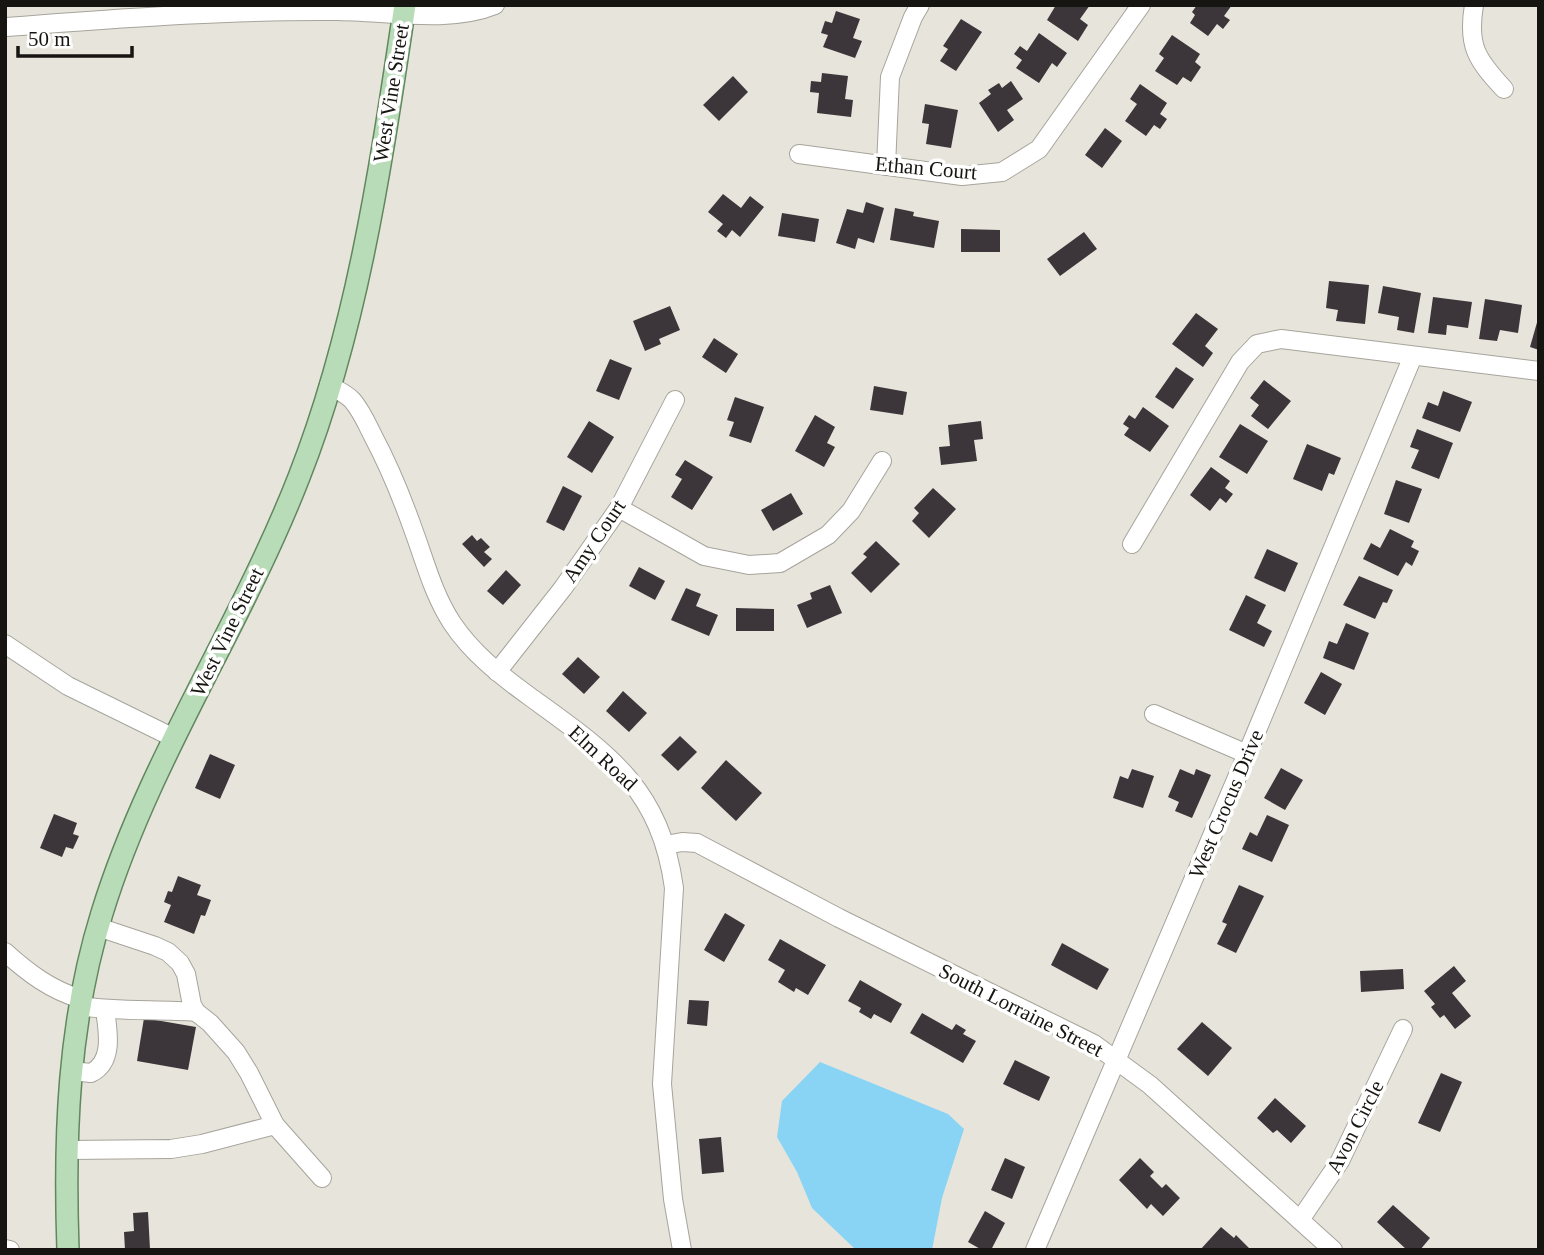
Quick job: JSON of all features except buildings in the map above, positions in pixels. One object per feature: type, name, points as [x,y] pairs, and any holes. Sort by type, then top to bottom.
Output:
[{"type":"main road","name":"West Vine Street","points":[[68,1250],[66,1150],[71,1071],[80,1002],[98,927],[133,827],[174,738],[228,635],[303,468],[329,385],[361,264],[405,9]]},
{"type":"street","points":[[5,27],[218,15],[405,9],[446,15],[474,12],[495,5]]},
{"type":"street","points":[[886,166],[890,77],[920,5]]},
{"type":"street","name":"Ethan Court","points":[[799,155],[962,176],[1002,172],[1039,149],[1141,5]]},
{"type":"street","points":[[1475,5],[1471,40],[1475,53],[1483,67],[1504,89]]},
{"type":"street","points":[[1132,544],[1240,362],[1257,344],[1281,339],[1539,371]]},
{"type":"street","name":"West Crocus Drive","points":[[1035,1250],[1247,754],[1413,356]]},
{"type":"street","name":"Elm Road","points":[[329,385],[350,398],[358,408],[387,462],[429,576],[452,622],[468,644],[498,672],[575,729],[617,765],[651,810],[666,845],[674,888],[674,906],[662,1084],[673,1199],[682,1250]]},
{"type":"street","name":"Amy Court","points":[[498,672],[563,588],[619,508],[675,400]]},
{"type":"street","points":[[619,508],[704,556],[749,565],[780,563],[828,535],[851,511],[882,461]]},
{"type":"street","points":[[5,644],[68,686],[174,738]]},
{"type":"street","points":[[1154,715],[1247,754]]},
{"type":"street","name":"South Lorraine Street","points":[[666,845],[697,843],[839,918],[1094,1044],[1150,1085],[1333,1250]]},
{"type":"street","points":[[98,927],[155,946],[168,952],[180,963],[186,974],[196,1012],[210,1023],[236,1052],[250,1073],[275,1125],[323,1178]]},
{"type":"street","points":[[5,952],[41,982],[80,1002],[105,1010],[196,1012]]},
{"type":"street","points":[[71,1071],[91,1073],[103,1063],[107,1049],[105,1010]]},
{"type":"street","name":"Avon Circle","points":[[1300,1220],[1340,1161],[1403,1030]]},
{"type":"street","points":[[66,1150],[172,1149],[275,1125]]},
{"type":"water","points":[[820,1062],[948,1114],[964,1129],[942,1198],[932,1250],[856,1250],[812,1208],[797,1172],[777,1137],[782,1101]]}]
